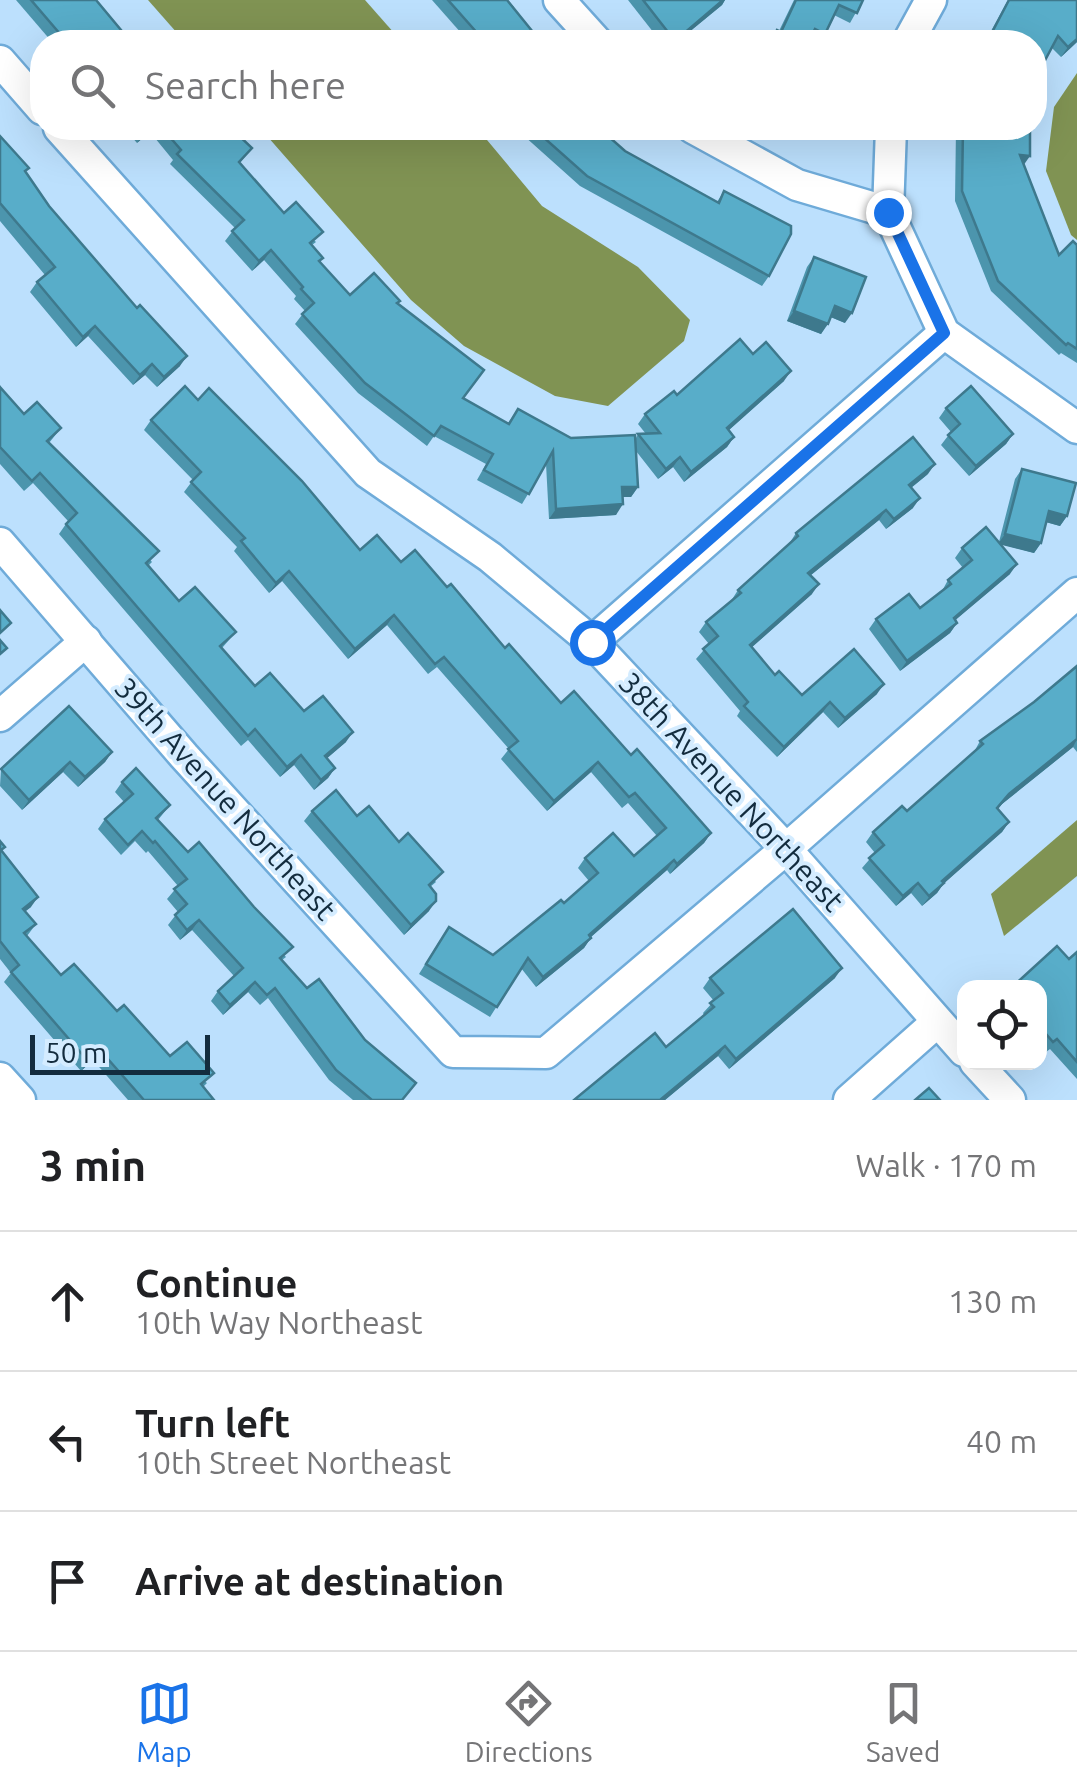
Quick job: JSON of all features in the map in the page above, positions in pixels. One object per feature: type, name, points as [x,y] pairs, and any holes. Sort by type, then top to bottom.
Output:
[{"type":"street","points":[[559,0],[586,30]]},
{"type":"street","points":[[915,30],[931,0]]},
{"type":"street","points":[[0,61],[30,95]]},
{"type":"street","name":"38th Avenue Northeast","points":[[70,140],[368,473],[490,557],[592,642],[786,849],[957,1043]]},
{"type":"street","points":[[715,140],[797,185],[888,212]]},
{"type":"street","points":[[890,140],[888,212],[944,333],[1077,428]]},
{"type":"street","points":[[592,642],[944,333]]},
{"type":"street","name":"39th Avenue Northeast","points":[[0,542],[184,756],[453,1052],[546,1053],[786,849]]},
{"type":"street","points":[[786,849],[1077,593]]},
{"type":"street","points":[[0,716],[86,641]]},
{"type":"street","points":[[849,1100],[937,1022]]},
{"type":"street","points":[[982,1070],[1010,1100]]},
{"type":"street","points":[[0,1078],[20,1100]]},
{"type":"shaded area","points":[[148,0],[365,0],[391,30],[174,30]]},
{"type":"shaded area","points":[[1077,73],[1077,240],[1071,235],[1046,171],[1054,107]]},
{"type":"shaded area","points":[[271,140],[487,140],[542,206],[638,267],[690,320],[684,341],[608,406],[555,396],[464,346],[411,300]]},
{"type":"shaded area","points":[[1077,820],[1077,876],[1004,936],[991,894]]},
{"type":"building","points":[[31,0],[96,0],[121,30],[57,30]]},
{"type":"building","points":[[448,0],[507,0],[531,30],[475,30]]},
{"type":"building","points":[[643,0],[723,0],[688,30],[666,30]]},
{"type":"building","points":[[796,0],[863,0],[857,13],[839,5],[827,30],[782,30]]},
{"type":"building","points":[[1009,0],[1077,0],[1077,39],[1068,47],[1058,36],[1047,57],[1047,30],[993,30]]},
{"type":"building","points":[[0,136],[29,168],[25,171],[49,206],[137,308],[140,305],[187,356],[164,377],[152,364],[140,375],[95,326],[83,337],[37,282],[55,267],[0,203]]},
{"type":"building","points":[[172,140],[244,140],[252,148],[239,162],[284,213],[296,202],[323,232],[310,243],[323,258],[319,261],[350,295],[374,273],[400,301],[397,303],[484,370],[463,398],[509,424],[518,409],[571,438],[635,435],[638,487],[622,487],[623,504],[556,509],[553,451],[529,494],[484,470],[493,454],[441,426],[434,436],[365,383],[302,314],[314,303],[303,287],[271,250],[259,261],[232,231],[244,220],[177,154],[181,150]]},
{"type":"building","points":[[546,140],[613,140],[625,151],[719,203],[724,191],[791,226],[791,234],[769,276],[587,176]]},
{"type":"building","points":[[963,140],[1030,140],[1030,156],[1020,155],[1059,255],[1073,241],[1077,245],[1077,349],[1066,345],[998,281],[962,191]]},
{"type":"building","points":[[814,257],[866,277],[852,313],[835,306],[828,324],[794,311]]},
{"type":"building","points":[[740,339],[753,354],[766,342],[791,371],[727,428],[734,437],[691,472],[680,457],[666,469],[638,434],[660,433],[645,414],[674,391],[677,395]]},
{"type":"building","points":[[185,386],[198,400],[209,388],[302,481],[360,550],[377,535],[401,562],[415,550],[447,587],[451,584],[505,648],[509,644],[561,703],[574,691],[631,755],[637,749],[711,833],[677,864],[674,860],[543,977],[528,958],[497,1007],[426,964],[449,927],[493,955],[598,873],[585,858],[613,833],[634,856],[666,828],[635,793],[629,797],[598,762],[554,801],[508,749],[518,741],[444,657],[435,664],[394,615],[355,649],[289,571],[276,583],[241,541],[245,538],[191,482],[201,472],[151,420]]},
{"type":"building","points":[[971,386],[1013,434],[976,466],[948,435],[960,424],[946,408]]},
{"type":"building","points":[[0,387],[24,414],[37,402],[61,428],[47,441],[159,551],[146,563],[179,601],[195,587],[236,632],[220,646],[255,686],[270,673],[304,711],[323,696],[353,732],[325,756],[335,768],[321,780],[301,755],[287,767],[255,729],[248,736],[66,524],[77,513],[40,473],[32,481],[0,447]]},
{"type":"building","points":[[913,437],[935,464],[909,485],[920,498],[894,519],[886,510],[808,573],[819,584],[750,645],[775,675],[779,671],[802,695],[854,649],[884,684],[845,718],[830,702],[784,747],[744,706],[748,702],[703,649],[718,636],[706,622],[741,593],[738,590],[798,536],[796,533]]},
{"type":"building","points":[[1022,469],[1076,483],[1067,516],[1049,511],[1041,543],[1005,534]]},
{"type":"building","points":[[986,527],[1017,564],[954,618],[957,623],[907,661],[876,619],[909,594],[920,608],[951,584],[948,580],[972,560],[962,548]]},
{"type":"building","points":[[0,610],[11,623],[0,633]]},
{"type":"building","points":[[1077,666],[1077,739],[1009,794],[997,808],[1009,822],[944,883],[929,896],[918,883],[903,896],[869,858],[884,845],[873,832],[902,806],[907,811],[983,744],[980,741]]},
{"type":"building","points":[[69,706],[112,752],[85,777],[70,762],[29,800],[1,769]]},
{"type":"building","points":[[136,768],[170,805],[156,818],[188,852],[199,842],[293,947],[280,958],[307,988],[319,979],[365,1040],[416,1083],[402,1100],[372,1100],[336,1070],[275,988],[267,995],[255,982],[230,1005],[218,991],[243,968],[199,920],[187,930],[175,915],[187,904],[174,889],[187,879],[142,831],[128,845],[105,819],[133,794],[122,782]]},
{"type":"building","points":[[336,790],[357,816],[369,806],[399,842],[408,833],[443,872],[429,885],[436,901],[411,925],[312,811]]},
{"type":"building","points":[[0,841],[5,847],[1,850],[38,897],[23,909],[36,924],[24,933],[61,975],[74,964],[117,1011],[124,1005],[170,1056],[187,1042],[214,1073],[201,1084],[214,1100],[144,1100],[100,1050],[88,1061],[11,972],[19,965],[0,941]]},
{"type":"building","points":[[793,909],[842,968],[736,1059],[725,1046],[660,1100],[574,1100],[655,1033],[666,1047],[714,1007],[710,1003],[723,993],[710,978]]},
{"type":"building","points":[[1057,946],[1069,959],[1077,952],[1077,1062],[1057,1039],[1053,1042],[1047,1035],[1047,980],[1020,980]]},
{"type":"building","points":[[929,1088],[940,1100],[915,1100]]},
{"type":"route","points":[[592,642],[944,333],[888,212]]}]
